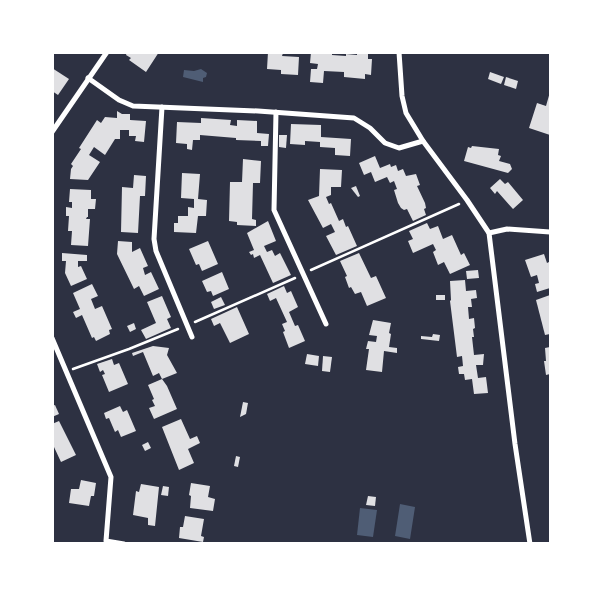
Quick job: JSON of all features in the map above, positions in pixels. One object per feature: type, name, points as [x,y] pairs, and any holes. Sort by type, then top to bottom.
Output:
[{"type":"street","points":[[52,132],[107,52]]},
{"type":"street","points":[[398,52],[402,96],[406,113],[423,141],[489,233],[515,444],[530,544]]},
{"type":"street","points":[[88,78],[119,100],[133,106],[276,112],[354,118],[370,128],[384,143],[398,148],[423,141]]},
{"type":"street","points":[[162,106],[154,239],[156,251],[192,337]]},
{"type":"street","points":[[276,112],[274,210],[326,324]]},
{"type":"street","points":[[52,118],[59,122]]},
{"type":"street","points":[[489,233],[507,229],[550,232]]},
{"type":"street","points":[[52,338],[111,477],[106,541],[124,544]]},
{"type":"path","points":[[66,371],[129,350],[188,325],[467,200]]},
{"type":"water","points":[[201,69],[207,73],[206,77],[203,78],[203,82],[183,77],[184,70],[194,71]]},
{"type":"water","points":[[400,504],[415,507],[410,539],[395,536]]},
{"type":"water","points":[[360,508],[377,510],[373,537],[357,535]]},
{"type":"building","points":[[127,52],[159,52],[146,72],[129,60],[131,58],[126,55]]},
{"type":"building","points":[[268,52],[283,53],[282,56],[299,57],[298,75],[281,74],[281,70],[267,69]]},
{"type":"building","points":[[311,52],[332,52],[332,55],[346,56],[346,54],[357,55],[357,52],[368,52],[368,59],[372,59],[371,75],[365,74],[365,79],[344,77],[344,72],[324,71],[323,83],[310,82],[311,69],[317,69],[318,64],[310,63]]},
{"type":"building","points":[[52,68],[69,79],[58,95],[52,91]]},
{"type":"building","points":[[490,72],[504,77],[501,84],[488,79]]},
{"type":"building","points":[[506,77],[518,81],[516,89],[504,85]]},
{"type":"building","points":[[550,92],[550,135],[529,128],[537,103],[546,106]]},
{"type":"building","points":[[117,111],[122,114],[130,114],[130,120],[146,121],[144,142],[135,141],[136,136],[129,136],[129,130],[120,130],[120,139],[115,139],[105,155],[94,147],[89,155],[100,162],[88,180],[70,179],[73,166],[71,164],[97,120],[101,123],[105,117],[117,118]]},
{"type":"building","points":[[201,118],[231,120],[230,125],[237,126],[237,120],[257,121],[257,133],[269,134],[268,146],[261,146],[261,141],[200,135],[200,140],[193,140],[192,150],[187,149],[187,144],[176,143],[177,122],[201,123]]},
{"type":"building","points":[[291,124],[321,125],[321,137],[351,139],[350,156],[335,155],[335,148],[320,147],[320,142],[305,141],[305,145],[290,144]]},
{"type":"building","points":[[279,135],[287,135],[286,148],[279,147]]},
{"type":"building","points":[[472,146],[499,149],[498,155],[501,156],[499,161],[510,164],[512,169],[508,173],[464,161],[468,147],[471,148]]},
{"type":"building","points":[[375,156],[380,168],[390,164],[391,167],[396,165],[398,171],[403,169],[406,176],[416,174],[420,185],[417,186],[425,203],[426,215],[413,221],[407,209],[401,208],[398,203],[394,190],[397,189],[394,181],[390,183],[387,177],[375,182],[371,172],[364,175],[359,163]]},
{"type":"building","points":[[243,159],[261,161],[260,183],[253,183],[252,219],[256,220],[256,226],[237,225],[237,222],[229,221],[230,182],[242,182]]},
{"type":"building","points":[[320,169],[342,170],[341,187],[331,187],[331,195],[326,197],[329,204],[331,203],[339,221],[343,219],[346,227],[348,226],[357,246],[336,255],[326,236],[335,232],[331,224],[323,228],[308,200],[319,196]]},
{"type":"building","points":[[182,173],[200,174],[198,199],[207,200],[206,216],[198,216],[196,233],[174,232],[174,223],[178,223],[178,216],[188,216],[188,207],[194,208],[194,199],[181,198]]},
{"type":"building","points":[[134,175],[146,176],[145,196],[140,196],[138,233],[121,232],[122,187],[133,188]]},
{"type":"building","points":[[500,179],[505,184],[508,182],[523,200],[513,209],[497,191],[495,194],[490,188]]},
{"type":"building","points":[[356,186],[360,196],[358,197],[351,188]]},
{"type":"building","points":[[70,189],[91,190],[91,199],[96,199],[95,209],[88,209],[88,217],[86,219],[90,219],[88,246],[71,245],[72,231],[68,231],[69,216],[66,216],[66,207],[72,208],[72,202],[69,202]]},
{"type":"building","points":[[268,221],[276,241],[264,246],[267,252],[272,250],[275,256],[280,253],[291,275],[273,283],[260,255],[254,258],[253,254],[251,255],[249,252],[254,250],[247,233]]},
{"type":"building","points":[[427,223],[430,229],[438,226],[443,239],[452,235],[461,255],[464,253],[470,265],[450,274],[444,262],[438,265],[433,252],[436,250],[433,244],[413,253],[408,241],[413,239],[409,231]]},
{"type":"building","points":[[118,241],[132,242],[132,252],[140,248],[148,266],[143,268],[145,275],[151,272],[159,289],[144,296],[139,286],[134,289],[117,254]]},
{"type":"building","points":[[208,241],[218,264],[202,271],[199,264],[196,265],[189,249]]},
{"type":"building","points":[[62,253],[87,255],[87,261],[78,261],[78,267],[81,266],[87,279],[71,286],[65,273],[66,261],[62,261]]},
{"type":"building","points":[[359,253],[371,278],[376,276],[386,298],[367,306],[361,292],[355,294],[351,287],[349,288],[345,277],[347,276],[340,261]]},
{"type":"building","points":[[544,254],[550,266],[550,288],[537,292],[535,284],[539,283],[537,275],[531,277],[525,260]]},
{"type":"building","points":[[478,270],[479,278],[467,279],[466,271]]},
{"type":"building","points":[[222,272],[229,289],[213,296],[211,291],[207,292],[202,281]]},
{"type":"building","points":[[465,280],[466,291],[476,290],[477,298],[471,299],[472,307],[468,307],[469,319],[474,318],[475,328],[473,329],[474,337],[472,337],[474,355],[484,354],[483,365],[476,365],[478,378],[486,377],[488,393],[474,394],[472,379],[465,380],[464,374],[459,374],[458,367],[463,366],[462,356],[457,357],[450,301],[450,281]]},
{"type":"building","points":[[92,284],[98,296],[91,299],[95,309],[102,306],[112,329],[109,330],[110,334],[96,341],[94,337],[92,338],[82,315],[76,318],[73,312],[80,309],[73,293]]},
{"type":"building","points":[[284,286],[287,293],[291,291],[298,307],[289,312],[295,326],[298,325],[305,341],[289,348],[282,324],[287,322],[276,298],[270,301],[267,294]]},
{"type":"building","points":[[436,295],[445,295],[445,300],[436,300]]},
{"type":"building","points":[[550,295],[550,334],[545,335],[536,300]]},
{"type":"building","points":[[162,296],[171,317],[167,319],[171,328],[146,339],[141,330],[156,323],[147,302]]},
{"type":"building","points":[[221,297],[225,305],[214,309],[211,302]]},
{"type":"building","points":[[237,307],[249,334],[230,343],[220,323],[214,326],[211,319]]},
{"type":"building","points":[[373,320],[391,323],[389,347],[397,348],[397,353],[384,351],[382,372],[366,370],[369,349],[366,349],[368,341],[376,342],[377,336],[369,335]]},
{"type":"building","points":[[134,323],[136,329],[130,332],[127,326]]},
{"type":"building","points":[[433,334],[440,335],[439,341],[421,339],[421,336],[432,337]]},
{"type":"building","points":[[153,346],[169,348],[167,355],[177,373],[162,379],[159,373],[153,376],[143,352],[133,356],[132,353]]},
{"type":"building","points":[[550,347],[550,374],[546,375],[545,348]]},
{"type":"building","points":[[307,354],[319,356],[318,366],[305,364]]},
{"type":"building","points":[[323,356],[332,357],[330,372],[322,371]]},
{"type":"building","points":[[112,359],[114,365],[119,363],[128,384],[109,392],[102,375],[105,374],[103,370],[100,372],[97,364]]},
{"type":"building","points":[[162,379],[177,409],[154,419],[149,408],[155,406],[152,400],[154,399],[148,385]]},
{"type":"building","points":[[243,402],[248,403],[246,414],[240,417]]},
{"type":"building","points":[[55,405],[59,414],[52,417],[52,406]]},
{"type":"building","points":[[120,406],[123,412],[127,410],[136,431],[121,437],[118,430],[115,432],[109,418],[106,419],[104,413]]},
{"type":"building","points":[[181,419],[190,439],[197,436],[200,443],[188,449],[194,463],[179,470],[162,427]]},
{"type":"building","points":[[59,421],[76,455],[61,462],[54,447],[52,447],[52,424]]},
{"type":"building","points":[[148,442],[151,448],[145,451],[142,445]]},
{"type":"building","points":[[236,456],[240,457],[238,467],[234,466]]},
{"type":"building","points":[[81,480],[96,483],[94,496],[91,496],[89,506],[69,503],[71,489],[79,489]]},
{"type":"building","points":[[191,483],[210,486],[208,497],[215,499],[213,511],[190,508],[191,496],[189,495]]},
{"type":"building","points":[[141,484],[159,487],[155,526],[148,525],[148,518],[133,515],[136,491],[139,492]]},
{"type":"building","points":[[163,486],[169,487],[168,496],[161,495]]},
{"type":"building","points":[[368,496],[376,497],[375,506],[366,505]]},
{"type":"building","points":[[185,516],[204,519],[201,536],[204,537],[203,542],[179,538],[180,527],[183,527]]}]
